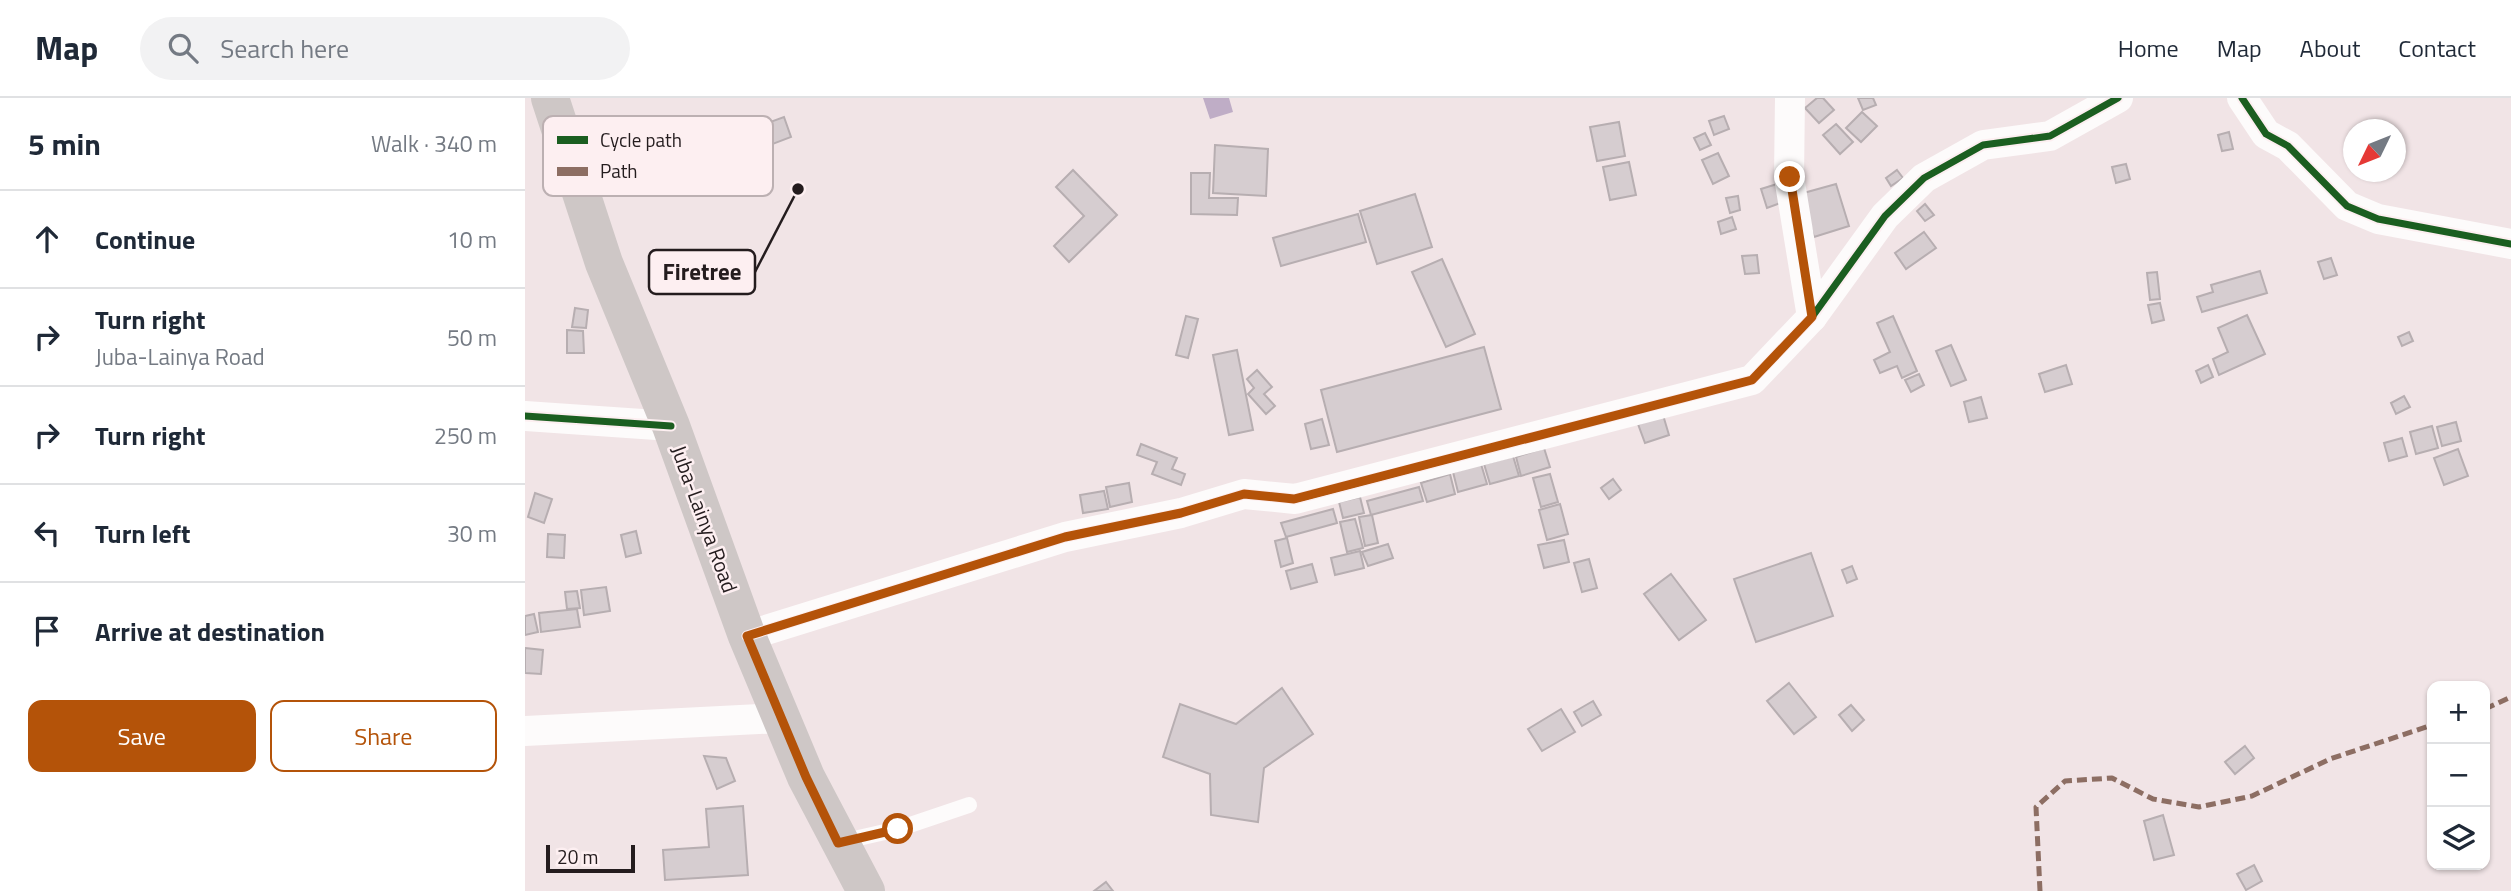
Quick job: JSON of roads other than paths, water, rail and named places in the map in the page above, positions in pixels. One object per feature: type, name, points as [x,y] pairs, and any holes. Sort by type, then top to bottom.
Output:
[{"type":"main road","name":"Juba-Lainya Road","points":[[550,98],[556,116]]},
{"type":"main road","name":"Juba-Lainya Road","points":[[582,196],[604,264],[671,426],[747,636],[780,718],[838,843],[866,891]]},
{"type":"street","points":[[1790,98],[1790,177],[1812,317]]},
{"type":"street","points":[[747,636],[1065,537],[1181,513],[1244,494],[1294,499],[1752,380],[1812,317],[1885,216],[1924,178],[1983,145],[2050,136],[2086,105],[2118,98]]},
{"type":"street","points":[[2242,98],[2266,134],[2288,146],[2347,206],[2378,219],[2511,244]]},
{"type":"street","points":[[525,416],[671,426]]},
{"type":"street","points":[[525,731],[780,718]]},
{"type":"lane","points":[[838,843],[898,829],[969,806]]},
{"type":"place","name":"Firetree","points":[[798,189]]}]
